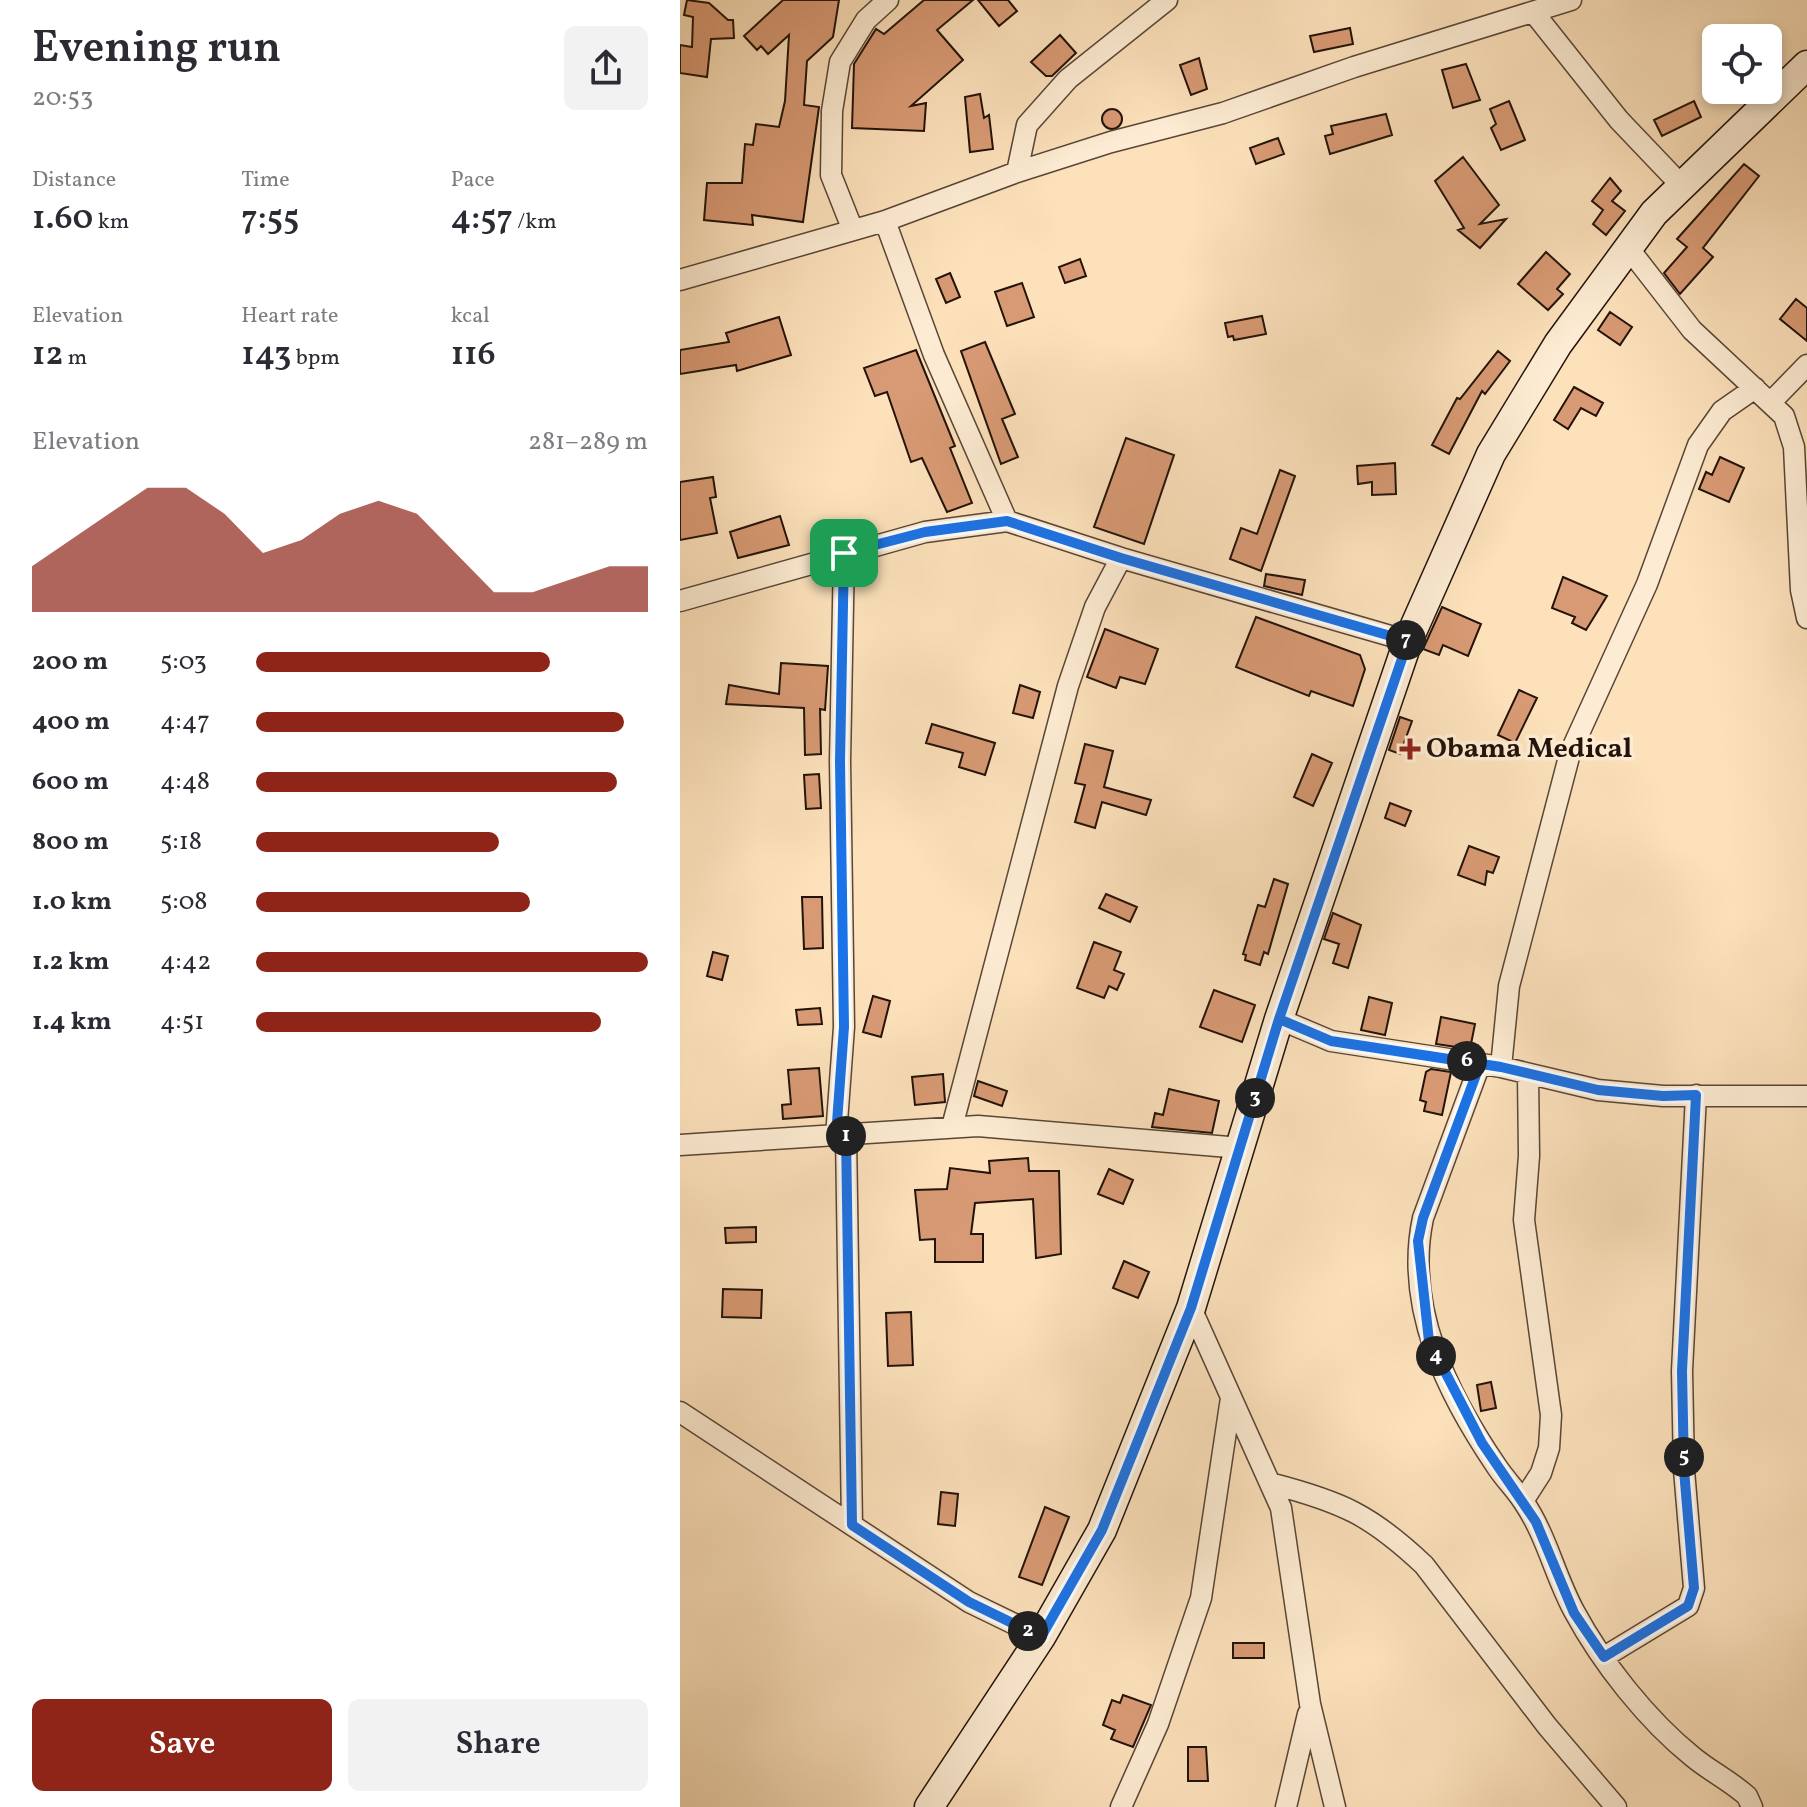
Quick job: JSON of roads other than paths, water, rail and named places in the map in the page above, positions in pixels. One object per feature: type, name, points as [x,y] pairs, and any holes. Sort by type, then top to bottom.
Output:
[{"type":"street","points":[[852,228],[831,175],[832,111],[840,62],[866,20],[888,0]]},
{"type":"street","points":[[1017,172],[1027,125],[1068,79],[1167,0]]},
{"type":"street","points":[[680,280],[852,228],[885,221],[1017,172],[1111,142],[1223,113],[1354,67],[1571,0]]},
{"type":"street","points":[[1534,13],[1619,120],[1680,184]]},
{"type":"street","points":[[929,1807],[1041,1637],[1102,1530],[1191,1308],[1279,1019],[1408,641],[1491,454],[1558,344],[1654,213],[1680,184],[1807,65]]},
{"type":"street","points":[[885,221],[934,355],[1007,521]]},
{"type":"street","points":[[1629,249],[1692,330],[1772,401],[1784,416],[1794,447],[1801,590],[1807,618]]},
{"type":"street","points":[[1772,401],[1807,365]]},
{"type":"street","points":[[1501,1067],[1509,986],[1570,753],[1647,584],[1698,445],[1722,411],[1755,388]]},
{"type":"street","points":[[680,601],[925,532],[1007,521],[1121,558],[1408,641]]},
{"type":"street","points":[[844,553],[840,761],[844,1027],[841,1136],[852,1525]]},
{"type":"street","points":[[952,1127],[1068,686],[1095,607],[1121,558]]},
{"type":"street","points":[[1279,1019],[1331,1041],[1501,1067],[1628,1094],[1807,1096]]},
{"type":"street","points":[[1480,1064],[1423,1218],[1418,1241],[1421,1292],[1429,1341],[1445,1377],[1498,1469],[1523,1501],[1574,1613],[1604,1657],[1644,1708],[1679,1743],[1738,1788],[1752,1807]]},
{"type":"street","points":[[1523,1501],[1541,1473],[1549,1448],[1551,1415],[1524,1220],[1529,1156],[1528,1074]]},
{"type":"street","points":[[1604,1657],[1688,1606],[1694,1588],[1684,1470],[1682,1371],[1696,1095]]},
{"type":"street","points":[[680,1145],[978,1126],[1241,1148]]},
{"type":"street","points":[[1191,1308],[1273,1484],[1287,1532],[1310,1704],[1335,1807]]},
{"type":"street","points":[[1121,1807],[1158,1724],[1201,1598],[1231,1398]]},
{"type":"street","points":[[680,1412],[969,1602],[1041,1637]]},
{"type":"street","points":[[1273,1484],[1333,1500],[1365,1517],[1424,1565],[1547,1726],[1616,1807]]},
{"type":"street","points":[[1286,1807],[1310,1704]]},
{"type":"place","name":"Obama Medical","points":[[1410,749]]}]
